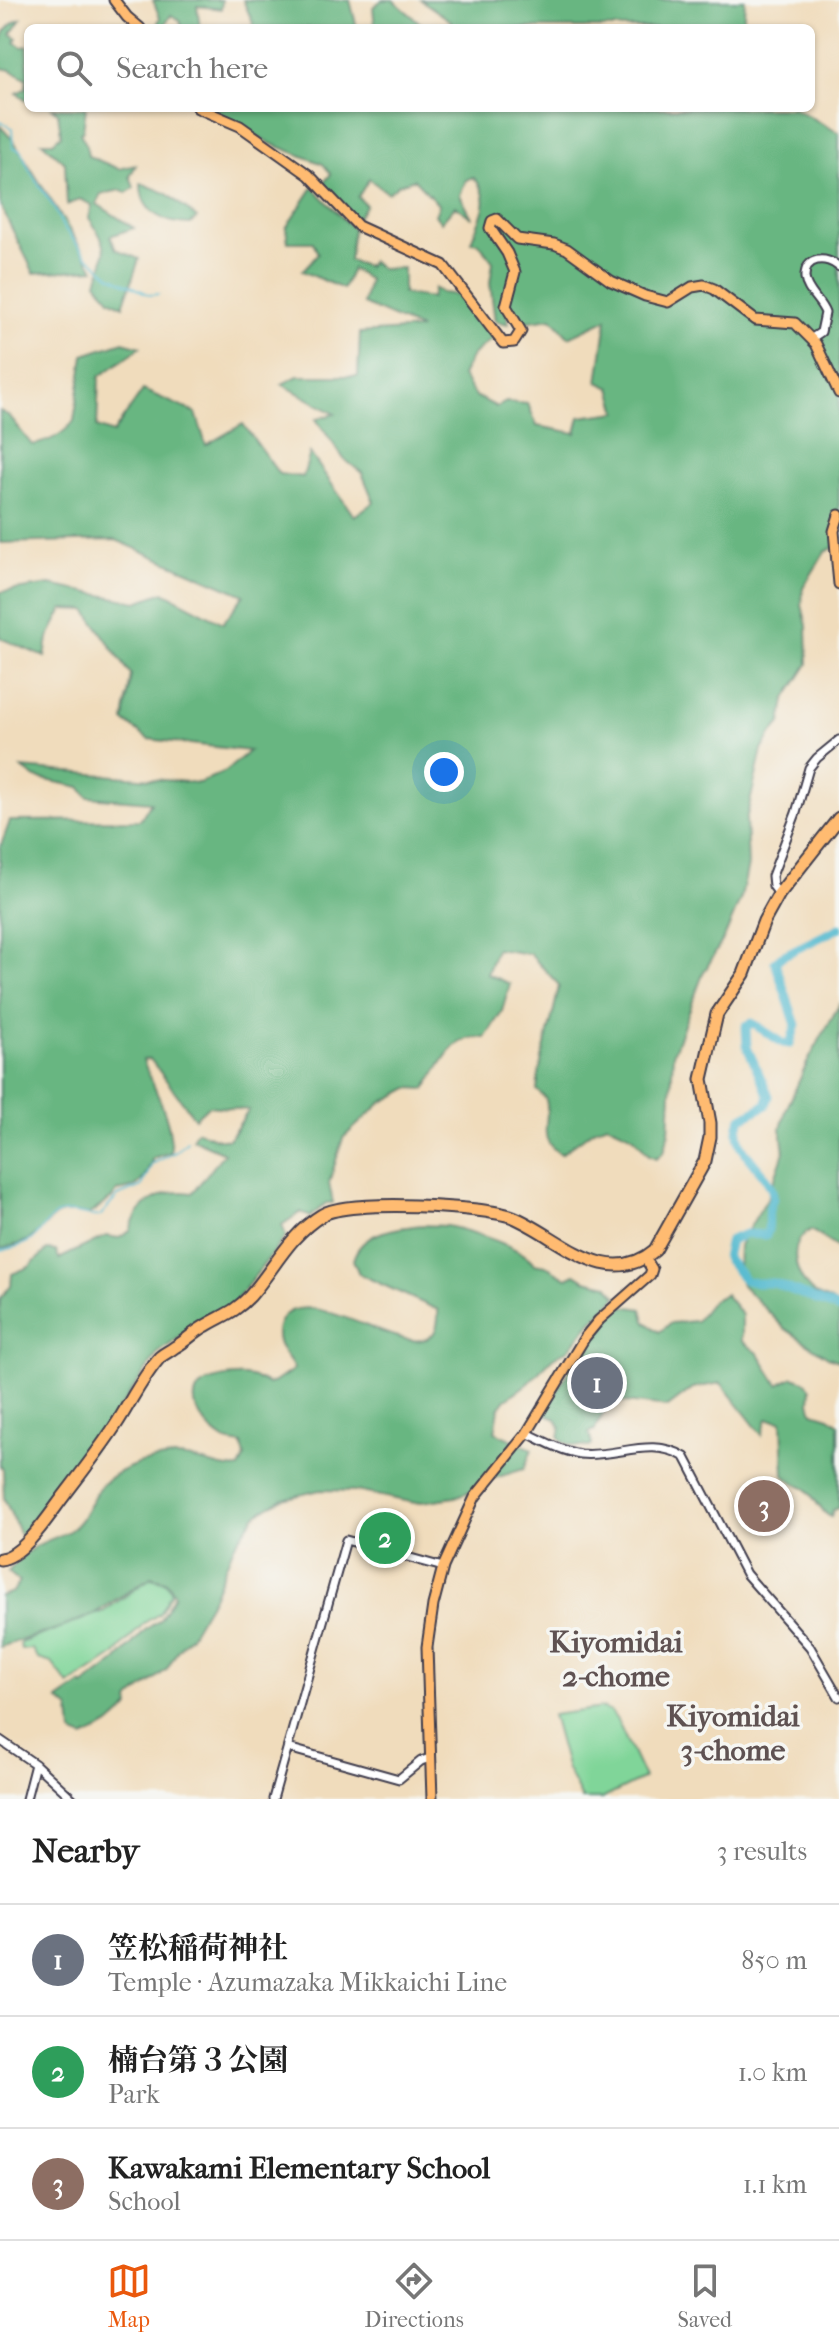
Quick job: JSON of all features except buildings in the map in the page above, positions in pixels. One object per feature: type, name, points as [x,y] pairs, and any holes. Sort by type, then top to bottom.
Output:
[{"type":"highway","points":[[0,1559],[9,1557],[37,1532],[100,1448],[162,1355],[209,1323],[227,1316],[250,1296],[284,1248],[331,1209],[409,1206],[500,1213],[529,1225],[585,1258],[616,1265],[631,1264],[645,1258],[664,1237],[705,1161],[710,1123],[702,1079],[717,1014],[744,974],[764,921],[779,894],[839,818]]},
{"type":"main road","points":[[114,0],[135,24]]},
{"type":"main road","points":[[207,112],[240,126],[313,178],[358,226],[443,265],[503,343],[514,342],[521,331],[506,306],[515,272],[507,253],[490,228],[492,221],[497,219],[517,239],[567,249],[603,276],[634,292],[668,302],[692,287],[707,286],[755,320],[792,322],[812,338],[839,393]]},
{"type":"main road","points":[[839,515],[834,531],[839,584]]},
{"type":"main road","points":[[432,1799],[427,1647],[443,1567],[475,1497],[527,1433],[585,1337],[599,1320],[650,1275],[652,1269],[645,1258]]},
{"type":"street","points":[[812,338],[821,332],[825,313],[807,285],[807,269],[811,263],[821,259],[839,267]]},
{"type":"street","points":[[779,894],[771,883],[772,876],[809,768],[818,756],[839,740]]},
{"type":"street","points":[[527,1433],[556,1447],[581,1454],[657,1447],[685,1457],[746,1574],[810,1647],[839,1697]]},
{"type":"street","points":[[273,1799],[346,1540],[443,1567]]},
{"type":"street","points":[[0,1740],[35,1764],[73,1799]]},
{"type":"street","points":[[288,1748],[399,1779],[421,1761],[430,1758]]},
{"type":"street","points":[[26,1799],[35,1764]]},
{"type":"green space","points":[[153,0],[222,0],[221,9],[197,6],[199,24],[181,24],[171,15],[165,24],[158,24],[160,18]]},
{"type":"green space","points":[[243,0],[350,0],[356,24],[253,24]]},
{"type":"green space","points":[[382,0],[393,0],[421,24],[375,24],[373,7]]},
{"type":"green space","points":[[421,0],[745,0],[743,24],[451,24]]},
{"type":"green space","points":[[21,19],[11,34],[17,38],[15,42],[24,47],[24,77],[0,68],[1,45],[5,32]]},
{"type":"green space","points":[[85,112],[80,133],[88,156],[119,169],[136,165],[130,176],[134,188],[126,193],[122,190],[101,194],[97,204],[134,228],[110,236],[116,249],[139,259],[123,306],[110,299],[97,282],[105,249],[101,236],[89,218],[92,205],[80,199],[67,205],[65,163],[42,142],[53,142],[61,135],[58,113]]},
{"type":"green space","points":[[213,112],[801,112],[839,133],[839,545],[825,552],[803,588],[808,664],[785,700],[781,723],[762,750],[746,820],[748,865],[741,898],[725,936],[703,974],[673,1054],[669,1133],[664,1152],[656,1158],[649,1155],[633,1136],[607,1124],[593,1130],[561,1154],[548,1142],[546,1100],[537,1090],[559,985],[530,954],[496,949],[487,974],[510,984],[502,1011],[485,1038],[463,1040],[455,1045],[425,1089],[409,1088],[381,1103],[343,1138],[329,1183],[333,1203],[326,1203],[310,1217],[301,1212],[282,1225],[286,1236],[226,1313],[211,1315],[158,1353],[35,1525],[20,1535],[4,1498],[0,1465],[0,1299],[11,1285],[12,1274],[29,1267],[47,1250],[56,1251],[59,1259],[106,1236],[119,1238],[130,1231],[139,1212],[154,1199],[172,1193],[192,1193],[224,1153],[192,1139],[197,1131],[218,1139],[229,1139],[249,1110],[208,1106],[195,1118],[150,1059],[143,1060],[166,1116],[171,1152],[153,1158],[141,1182],[132,1188],[117,1191],[88,1215],[56,1215],[36,1235],[0,1249],[0,848],[10,821],[140,820],[151,802],[88,797],[80,787],[36,778],[22,768],[199,783],[226,771],[249,751],[148,739],[124,721],[131,675],[86,610],[63,609],[48,638],[45,657],[0,638],[0,592],[50,585],[137,602],[164,592],[223,623],[244,595],[116,540],[0,543],[0,411],[9,416],[32,445],[55,437],[74,421],[84,355],[123,342],[141,347],[99,377],[97,427],[113,433],[143,390],[196,413],[206,445],[243,424],[279,474],[303,477],[310,453],[354,516],[374,502],[362,473],[344,459],[316,419],[335,414],[282,384],[298,376],[358,376],[360,333],[420,329],[363,304],[369,280],[352,269],[343,289],[302,271],[318,254],[313,242],[288,242],[286,228],[313,187],[353,229],[349,260],[367,267],[371,261],[381,269],[403,268],[403,294],[431,298],[434,288],[442,293],[461,295],[493,338],[472,355],[462,376],[475,396],[497,407],[506,402],[528,404],[537,426],[576,433],[580,417],[618,412],[611,388],[598,382],[607,319],[569,337],[552,318],[524,322],[506,305],[508,324],[495,321],[490,283],[493,262],[479,243],[471,242],[485,201],[480,185],[473,177],[466,180],[460,195],[472,218],[455,206],[441,222],[435,215],[439,205],[414,179],[399,184],[388,193],[369,179],[358,197],[366,205],[356,219],[322,185],[331,174],[323,164],[267,142]]},
{"type":"green space","points":[[0,126],[14,141],[94,269],[34,273],[0,205]]},
{"type":"green space","points":[[141,183],[166,193],[197,218],[191,224],[172,222],[156,215],[145,202]]},
{"type":"green space","points":[[839,1005],[839,1249],[811,1230],[798,1243],[796,1261],[807,1287],[835,1304],[839,1310],[839,1361],[784,1328],[742,1285],[738,1272],[739,1245],[768,1197],[784,1152],[781,1129],[786,1110],[808,1061]]},
{"type":"green space","points":[[423,1225],[448,1226],[495,1240],[534,1264],[546,1266],[567,1278],[575,1274],[585,1280],[608,1285],[617,1297],[569,1349],[553,1358],[527,1384],[505,1400],[499,1409],[495,1432],[532,1449],[524,1469],[482,1482],[471,1491],[455,1497],[415,1503],[356,1491],[320,1490],[283,1499],[269,1506],[255,1516],[234,1546],[213,1597],[166,1670],[132,1697],[130,1707],[110,1725],[84,1738],[72,1733],[70,1709],[58,1700],[116,1661],[146,1629],[160,1620],[175,1594],[166,1581],[151,1577],[92,1615],[0,1647],[0,1596],[13,1592],[19,1581],[8,1572],[30,1550],[74,1527],[97,1491],[121,1471],[153,1460],[174,1457],[239,1468],[245,1457],[242,1444],[226,1441],[212,1431],[197,1411],[195,1396],[202,1385],[215,1379],[245,1376],[268,1384],[294,1369],[278,1342],[277,1330],[282,1318],[299,1309],[321,1310],[400,1338],[421,1340],[434,1332],[438,1310],[359,1274],[353,1260],[357,1250],[372,1237]]},
{"type":"green space","points":[[725,1294],[742,1315],[742,1341],[758,1353],[778,1385],[793,1377],[805,1381],[811,1389],[813,1412],[839,1424],[839,1508],[833,1510],[831,1517],[823,1512],[807,1490],[784,1475],[782,1421],[767,1419],[762,1435],[721,1383],[693,1388],[668,1407],[617,1401],[605,1409],[595,1430],[589,1432],[592,1445],[589,1447],[563,1442],[559,1437],[561,1427],[556,1419],[545,1413],[579,1355],[599,1329],[623,1306],[642,1309],[645,1321],[659,1332],[671,1323],[696,1321],[712,1301]]},
{"type":"green space","points":[[151,1578],[166,1582],[172,1592],[159,1614],[144,1623],[113,1656],[69,1685],[52,1663],[38,1659],[32,1649],[21,1650],[20,1643],[104,1611]]},
{"type":"green space","points":[[602,1708],[611,1712],[617,1720],[644,1778],[602,1799],[582,1799],[567,1770],[552,1715]]},
{"type":"waterway","points":[[0,122],[12,128],[13,147],[21,150],[63,227],[87,256],[111,276],[150,295],[159,294]]},
{"type":"waterway","points":[[839,928],[775,962],[796,1025],[790,1044],[783,1043],[752,1023],[746,1026],[747,1047],[769,1096],[766,1105],[742,1118],[738,1128],[739,1138],[742,1147],[768,1182],[773,1198],[766,1235],[746,1234],[730,1240],[726,1258],[745,1280],[774,1283],[839,1309]]},
{"type":"waterway","points":[[0,1251],[31,1240],[61,1213],[100,1216],[118,1196],[142,1186],[152,1164],[177,1151],[187,1141]]},
{"type":"place","name":"笠松稲荷神社","points":[[597,1383]]},
{"type":"place","name":"Kawakami Elementary School","points":[[764,1506]]},
{"type":"place","name":"楠台第３公園","points":[[385,1538]]},
{"type":"district","name":"Kiyomidai 2-chome","points":[[616,1659]]},
{"type":"district","name":"Kiyomidai 3-chome","points":[[733,1733]]}]
